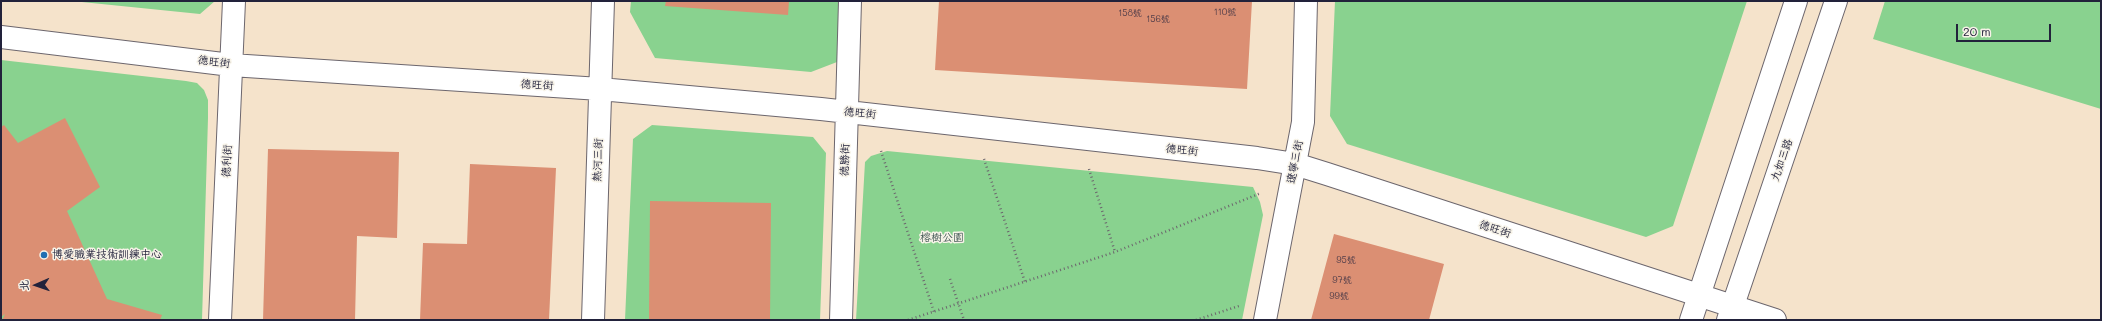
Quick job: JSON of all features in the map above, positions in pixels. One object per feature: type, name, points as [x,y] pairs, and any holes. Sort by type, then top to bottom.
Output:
[{"type":"street","name":"德利街","points":[[220,320],[234,1]]},
{"type":"street","name":"熱河三街","points":[[593,320],[603,1]]},
{"type":"street","name":"德勝街","points":[[841,320],[850,1]]},
{"type":"street","name":"遼寧三街","points":[[1265,320],[1303,122],[1306,1]]},
{"type":"street","points":[[1691,320],[1796,1]]},
{"type":"street","name":"九如三路","points":[[1731,313],[1836,1]]},
{"type":"street","name":"德旺街","points":[[1,37],[231,65],[600,89],[846,111],[1239,156],[1295,164],[1698,296],[1731,313],[1775,320]]},
{"type":"path","points":[[881,151],[934,312]]},
{"type":"path","points":[[984,159],[1025,282]]},
{"type":"path","points":[[1089,169],[1115,252]]},
{"type":"path","points":[[908,320],[1115,252],[1265,192]]},
{"type":"path","points":[[950,279],[964,320]]},
{"type":"path","points":[[1196,320],[1247,304]]},
{"type":"green space","points":[[72,1],[215,1],[200,14]]},
{"type":"green space","points":[[631,1],[839,1],[837,62],[811,72],[655,58],[630,12]]},
{"type":"green space","points":[[1335,1],[1747,1],[1673,226],[1646,237],[1347,144],[1330,116]]},
{"type":"green space","points":[[1885,1],[2101,1],[2101,109],[1873,39]]},
{"type":"green space","points":[[1,60],[186,81],[197,83],[204,90],[208,100],[208,118],[202,320],[1,320]]},
{"type":"green space","points":[[652,125],[813,137],[826,153],[820,320],[625,320],[633,139]]},
{"type":"green space","name":"榕樹公園","points":[[887,151],[1253,187],[1260,202],[1263,215],[1242,320],[856,320],[865,162],[871,156]]},
{"type":"building","points":[[666,1],[789,1],[788,15],[665,6]]},
{"type":"building","points":[[939,1],[1252,1],[1247,89],[935,70]]},
{"type":"building","name":"博愛職業技術訓練中心","points":[[65,118],[100,187],[67,211],[107,299],[162,315],[160,320],[2,320],[5,314],[1,317],[1,127],[4,125],[18,143]]},
{"type":"building","points":[[268,149],[399,152],[397,238],[357,236],[355,320],[263,320]]},
{"type":"building","points":[[470,164],[556,168],[549,320],[420,320],[423,243],[467,244]]},
{"type":"building","points":[[650,201],[771,203],[770,320],[649,320]]},
{"type":"building","points":[[1334,234],[1444,264],[1429,320],[1311,320]]},
{"type":"place","name":"博愛職業技術訓練中心","points":[[44,255]]}]
